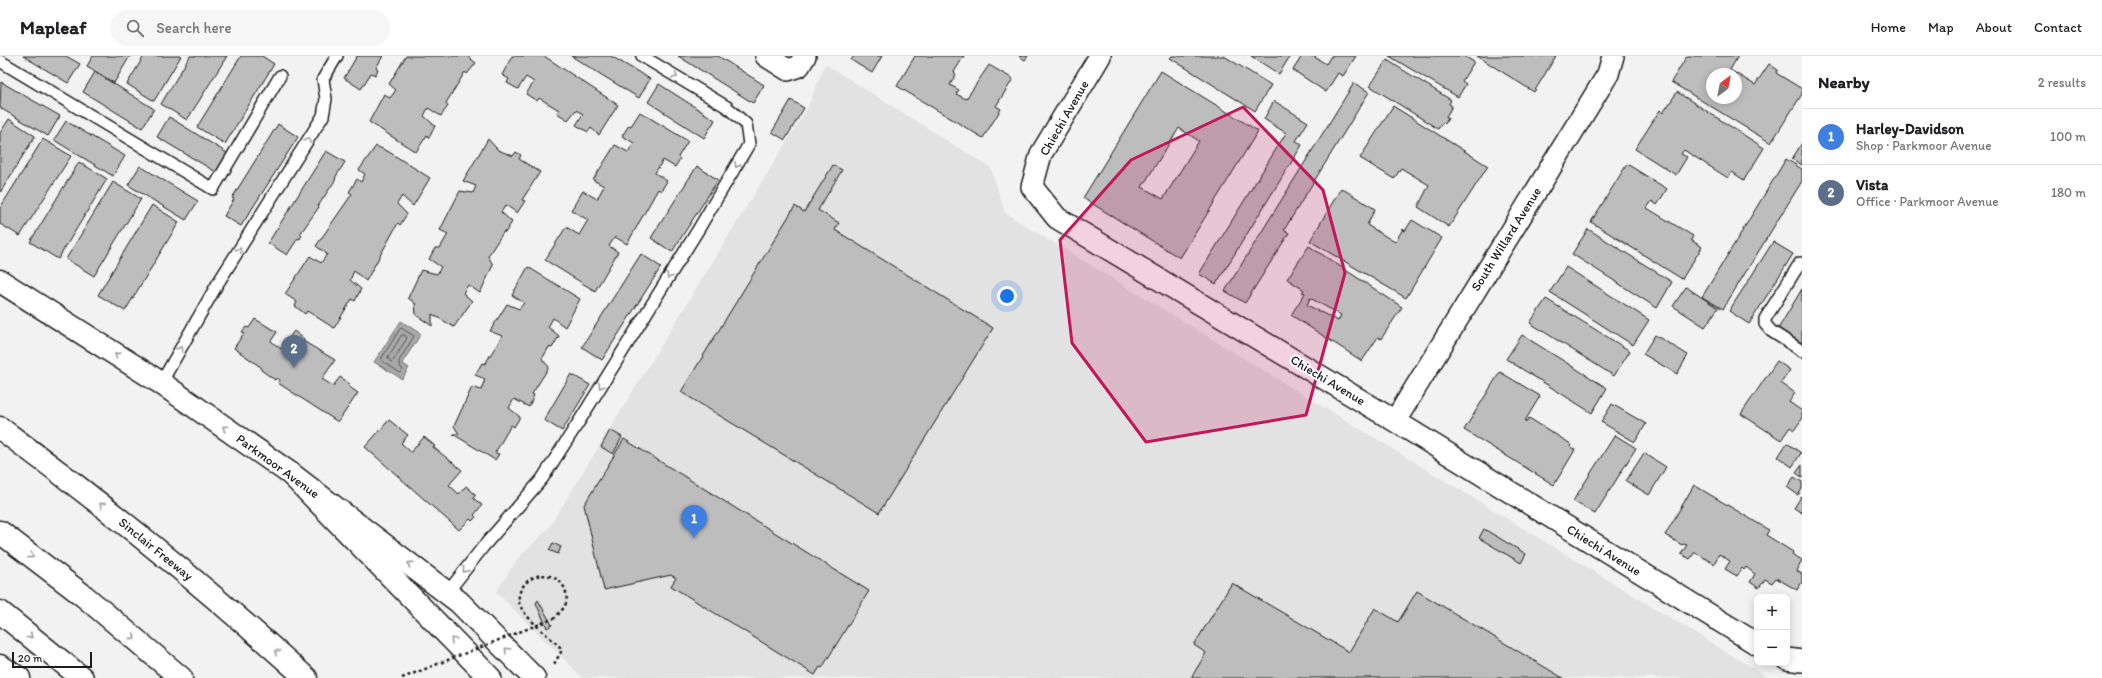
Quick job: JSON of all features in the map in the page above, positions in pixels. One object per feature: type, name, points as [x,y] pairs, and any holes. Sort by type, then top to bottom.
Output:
[{"type":"main road","name":"Parkmoor Avenue","points":[[0,281],[161,383],[291,474],[459,602],[534,678]]},
{"type":"main road","name":"Sinclair Freeway","points":[[0,428],[62,474],[242,619],[306,678]]},
{"type":"main road","points":[[291,474],[490,678]]},
{"type":"main road","points":[[0,532],[84,596],[181,678]]},
{"type":"main road","points":[[0,612],[82,678]]},
{"type":"main road","points":[[0,666],[19,678]]},
{"type":"street","points":[[766,56],[788,70],[799,66],[805,56]]},
{"type":"street","name":"Chiechi Avenue","points":[[1100,56],[1041,154],[1032,187],[1057,218],[1395,421],[1754,642]]},
{"type":"street","name":"South Willard Avenue","points":[[1395,421],[1608,74],[1613,56]]},
{"type":"street","points":[[1790,659],[1802,661]]},
{"type":"lane","points":[[161,383],[218,283],[323,116],[326,99],[323,79],[337,56]]},
{"type":"lane","points":[[447,593],[483,547],[542,479],[698,230],[749,144],[746,124],[727,107],[642,56]]},
{"type":"lane","points":[[0,62],[213,189],[280,76]]},
{"type":"lane","points":[[1800,263],[1765,319],[1765,324],[1771,332],[1802,350]]},
{"type":"path","points":[[402,678],[526,629],[533,626],[540,623],[547,620],[555,618],[563,610],[566,603],[565,592],[559,581],[550,575],[540,574],[530,578],[520,589],[519,602],[525,614],[531,619],[537,625],[548,636],[560,647],[561,652],[556,661]]},
{"type":"highlighted area","points":[[1243,107],[1323,190],[1345,273],[1306,415],[1146,442],[1072,343],[1060,240],[1131,160]]},
{"type":"shaded area","points":[[825,64],[991,168],[1005,213],[1769,678],[583,678],[496,592],[518,558],[548,529],[808,107]]},
{"type":"water","points":[[401,321],[421,334],[402,363],[409,368],[402,379],[374,362]]},
{"type":"building","points":[[23,56],[66,56],[80,64],[68,83]]},
{"type":"building","points":[[93,56],[130,56],[114,83],[87,66]]},
{"type":"building","points":[[144,56],[181,56],[154,101],[127,84]]},
{"type":"building","points":[[190,56],[227,56],[187,120],[161,104]]},
{"type":"building","points":[[241,56],[262,56],[274,64],[225,144],[197,127]]},
{"type":"building","points":[[357,56],[383,56],[376,68],[378,70],[375,75],[371,73],[361,89],[344,78]]},
{"type":"building","points":[[406,56],[467,56],[476,63],[467,74],[465,72],[446,103],[448,106],[441,116],[428,108],[424,116],[435,126],[429,138],[427,135],[416,152],[369,122],[384,94],[390,98],[396,90],[389,84]]},
{"type":"building","points":[[512,56],[544,56],[618,105],[599,135],[591,128],[588,132],[576,125],[583,114],[576,110],[568,120],[557,113],[559,110],[539,98],[537,101],[526,94],[534,82],[526,77],[518,89],[507,83],[509,79],[502,75]]},
{"type":"building","points":[[571,56],[611,56],[650,79],[639,98]]},
{"type":"building","points":[[678,56],[718,56],[764,85],[753,103]]},
{"type":"building","points":[[854,56],[882,56],[872,73],[851,60]]},
{"type":"building","points":[[915,56],[964,56],[954,72],[956,74],[950,85],[959,90],[956,94],[966,99],[989,65],[1013,79],[996,106],[1001,109],[983,138],[897,86]]},
{"type":"building","points":[[1019,56],[1028,56],[1025,60]]},
{"type":"building","points":[[1172,56],[1224,56],[1271,85],[1255,111],[1170,58]]},
{"type":"building","points":[[1251,56],[1290,56],[1279,74]]},
{"type":"building","points":[[1302,56],[1313,56],[1326,64],[1331,56],[1356,56],[1343,76],[1338,73],[1326,92],[1293,70]]},
{"type":"building","points":[[1389,56],[1464,56],[1474,62],[1462,81],[1466,84],[1458,97]]},
{"type":"building","points":[[1477,56],[1556,56],[1534,92]]},
{"type":"building","points":[[1687,56],[1738,56],[1731,68],[1706,68],[1706,103],[1671,82]]},
{"type":"building","points":[[1387,60],[1451,100],[1449,104],[1452,106],[1446,117],[1448,118],[1445,124],[1443,122],[1438,129],[1370,86]]},
{"type":"building","points":[[1769,64],[1778,70],[1776,73],[1802,89],[1802,94],[1771,143],[1707,104],[1742,104],[1742,77],[1755,85]]},
{"type":"building","points":[[1161,71],[1258,131],[1180,258],[1083,198]],"holes":[[[1179,128],[1199,141],[1163,199],[1142,187]]]},
{"type":"building","points":[[95,72],[154,109],[142,128],[83,92]]},
{"type":"building","points":[[1,82],[60,116],[48,136],[0,108]]},
{"type":"building","points":[[1354,83],[1369,92],[1284,230],[1289,233],[1245,303],[1225,291]]},
{"type":"building","points":[[659,84],[715,120],[704,138],[648,102]]},
{"type":"building","points":[[1677,92],[1764,148],[1744,180],[1732,172],[1728,178],[1684,150],[1681,154],[1687,157],[1676,175],[1635,149],[1660,110],[1663,113]]},
{"type":"building","points":[[791,100],[804,108],[785,140],[772,132]]},
{"type":"building","points":[[1274,101],[1308,122],[1296,141],[1302,145],[1216,284],[1199,274],[1286,133],[1264,119]]},
{"type":"building","points":[[1393,106],[1488,166],[1449,227],[1418,207],[1429,185],[1401,168],[1394,179],[1360,158]]},
{"type":"building","points":[[640,112],[688,141],[678,157],[680,159],[675,167],[663,160],[655,173],[667,181],[661,191],[658,189],[627,244],[615,237],[609,246],[618,252],[595,291],[545,260],[566,227],[579,235],[588,220],[571,210],[583,191],[597,199],[604,186],[593,180],[615,145],[628,152],[634,143],[622,136]]},
{"type":"building","points":[[169,117],[227,153],[216,172],[157,137]]},
{"type":"building","points":[[9,119],[35,136],[0,193],[0,133]]},
{"type":"building","points":[[66,121],[125,156],[113,176],[54,140]]},
{"type":"building","points":[[278,124],[298,137],[241,226],[224,216],[234,199],[232,198]]},
{"type":"building","points":[[43,139],[71,156],[20,236],[0,224],[0,208]]},
{"type":"building","points":[[488,139],[498,150],[513,156],[516,152],[521,155],[519,159],[540,172],[522,200],[525,201],[517,213],[506,205],[501,212],[512,222],[505,233],[504,231],[488,256],[493,265],[480,293],[468,285],[463,293],[472,301],[454,327],[432,314],[432,326],[416,315],[415,303],[408,298],[421,270],[437,274],[441,267],[429,259],[435,248],[440,248],[448,234],[440,230],[460,191],[473,193],[476,186],[463,181]]},
{"type":"building","points":[[1802,143],[1802,165],[1792,159]]},
{"type":"building","points":[[376,146],[389,152],[430,178],[413,206],[402,196],[397,204],[407,214],[400,225],[398,223],[366,281],[354,271],[350,280],[361,289],[355,301],[352,299],[334,328],[307,311],[305,314],[295,306],[297,302],[285,294],[310,256],[321,263],[327,254],[316,246],[352,194],[349,192],[357,179],[361,182],[365,174],[359,170]]},
{"type":"building","points":[[326,151],[345,162],[335,178],[336,179],[318,206],[319,207],[300,234],[302,235],[300,239],[298,238],[287,255],[268,243]]},
{"type":"building","points":[[1786,159],[1802,169],[1802,181],[1723,309],[1702,297]]},
{"type":"building","points":[[79,162],[107,179],[58,259],[30,242]]},
{"type":"building","points":[[1627,164],[1667,189],[1657,205],[1652,201],[1647,208],[1693,236],[1691,240],[1702,247],[1682,279],[1591,222]]},
{"type":"building","points":[[833,165],[842,170],[818,210],[839,223],[835,230],[993,328],[879,513],[681,392],[795,206],[804,212]]},
{"type":"building","points":[[140,166],[198,201],[186,220],[128,185]]},
{"type":"building","points":[[697,166],[718,180],[672,252],[651,238]]},
{"type":"building","points":[[113,182],[141,199],[94,276],[66,259]]},
{"type":"building","points":[[1341,188],[1375,209],[1367,225],[1395,242],[1403,229],[1405,231],[1412,220],[1442,238],[1406,298],[1310,241]]},
{"type":"building","points":[[152,205],[179,222],[125,311],[98,295]]},
{"type":"building","points":[[1588,229],[1672,282],[1657,308],[1572,254]]},
{"type":"building","points":[[1773,242],[1793,254],[1749,324],[1729,311]]},
{"type":"building","points":[[1309,246],[1402,307],[1381,339],[1378,337],[1362,361],[1291,315],[1305,293],[1302,292],[1304,290],[1287,279]],"holes":[[[1310,298],[1341,315],[1338,321],[1307,305]]]},
{"type":"building","points":[[641,254],[661,267],[602,360],[582,347]]},
{"type":"building","points":[[528,267],[580,299],[565,327],[553,318],[548,327],[559,336],[552,348],[549,347],[542,359],[549,367],[532,394],[534,395],[529,407],[514,399],[509,408],[520,417],[514,427],[511,425],[495,453],[499,454],[495,460],[453,434],[459,434],[454,426],[472,387],[481,390],[485,379],[475,375],[482,363],[485,364],[502,336],[490,331],[507,304],[519,309],[524,303],[512,295]]},
{"type":"building","points":[[1566,267],[1649,320],[1633,345],[1550,292]]},
{"type":"building","points":[[1686,287],[1718,308],[1705,327],[1673,306]]},
{"type":"building","points":[[1802,289],[1802,344],[1778,329]]},
{"type":"building","points":[[1546,299],[1630,351],[1614,376],[1530,323]]},
{"type":"building","points":[[255,319],[277,332],[271,341],[281,349],[294,331],[304,339],[303,341],[335,360],[322,379],[333,386],[340,377],[350,384],[348,386],[358,393],[338,422],[278,383],[280,380],[276,378],[275,380],[261,370],[262,368],[234,348],[244,333],[242,332],[246,327],[249,328]]},
{"type":"building","points":[[1522,335],[1607,388],[1592,413],[1506,359]]},
{"type":"building","points":[[1655,335],[1688,355],[1677,374],[1643,354]]},
{"type":"building","points":[[1777,361],[1790,370],[1781,383],[1795,393],[1789,402],[1802,411],[1802,419],[1794,430],[1790,427],[1781,440],[1741,414]]},
{"type":"building","points":[[1500,372],[1540,396],[1525,421],[1527,422],[1529,418],[1571,444],[1570,447],[1575,450],[1554,485],[1464,430]]},
{"type":"building","points":[[571,374],[590,385],[562,431],[544,420]]},
{"type":"building","points":[[1612,404],[1646,424],[1635,442],[1601,422]]},
{"type":"building","points":[[389,420],[408,435],[401,443],[411,452],[424,437],[435,446],[433,447],[462,470],[449,485],[459,494],[466,486],[476,495],[473,498],[482,505],[474,515],[476,517],[472,521],[470,519],[459,530],[365,447]]},
{"type":"building","points":[[610,430],[622,437],[613,454],[601,447]]},
{"type":"building","points":[[1615,435],[1636,448],[1595,514],[1573,501]]},
{"type":"building","points":[[624,439],[869,591],[822,668],[820,667],[815,675],[671,586],[676,578],[671,575],[604,590],[584,505]]},
{"type":"building","points":[[1787,443],[1801,453],[1792,467],[1778,457]]},
{"type":"building","points":[[1644,453],[1666,467],[1649,495],[1626,481]]},
{"type":"building","points":[[1802,465],[1802,477],[1796,473]]},
{"type":"building","points":[[1794,477],[1802,482],[1802,489],[1798,495],[1787,487]]},
{"type":"building","points":[[1694,485],[1769,530],[1766,535],[1793,552],[1792,554],[1802,560],[1797,571],[1802,574],[1802,582],[1797,590],[1776,578],[1772,583],[1765,579],[1759,588],[1750,582],[1755,574],[1746,567],[1744,570],[1742,568],[1737,576],[1725,569],[1730,561],[1719,554],[1714,564],[1695,552],[1690,559],[1681,554],[1687,545],[1682,545],[1665,535]]},
{"type":"building","points":[[1801,497],[1802,498],[1802,513],[1794,508]]},
{"type":"building","points":[[1484,529],[1526,554],[1521,563],[1479,538]]},
{"type":"building","points":[[553,543],[561,547],[558,554],[549,550]]},
{"type":"building","points":[[1232,583],[1349,652],[1375,608],[1398,622],[1417,591],[1563,678],[1191,678],[1206,653],[1194,645]]},
{"type":"building","points":[[538,600],[552,625],[547,628],[536,603]]},
{"type":"place","name":"Vista","points":[[294,368]]},
{"type":"place","name":"Harley-Davidson","points":[[694,538]]}]
